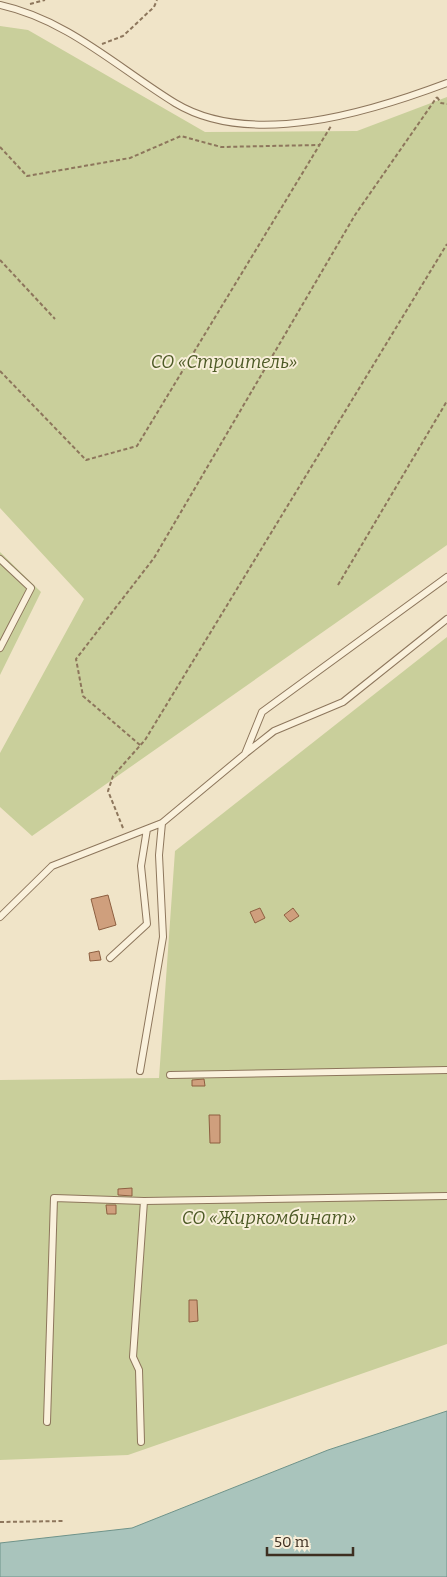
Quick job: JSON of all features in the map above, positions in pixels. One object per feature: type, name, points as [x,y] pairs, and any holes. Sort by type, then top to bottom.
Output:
[{"type":"lane","points":[[0,5],[26,12],[60,27],[176,104],[198,114],[225,122],[253,125],[336,118],[385,105],[447,83]]},
{"type":"lane","points":[[0,559],[31,588],[0,648]]},
{"type":"lane","points":[[245,754],[262,712],[447,577]]},
{"type":"lane","points":[[0,916],[52,866],[162,823],[274,731],[343,702],[447,619]]},
{"type":"lane","points":[[140,1071],[163,938],[159,855],[162,823]]},
{"type":"lane","points":[[110,958],[147,924],[141,866],[147,829]]},
{"type":"lane","points":[[170,1075],[447,1070]]},
{"type":"lane","points":[[47,1422],[54,1198],[144,1201],[447,1196]]},
{"type":"lane","points":[[141,1442],[139,1370],[133,1357],[144,1201]]},
{"type":"path","points":[[92,47],[123,36],[154,7],[156,0]]},
{"type":"path","points":[[140,745],[83,696],[76,659],[154,558],[355,215],[437,97],[441,103],[447,104]]},
{"type":"path","points":[[0,371],[86,460],[137,446],[336,118]]},
{"type":"path","points":[[0,147],[27,176],[130,158],[181,136],[221,147],[319,145]]},
{"type":"path","points":[[126,837],[108,791],[113,776],[140,745],[447,244]]},
{"type":"path","points":[[0,260],[55,319]]},
{"type":"path","points":[[338,585],[447,401]]},
{"type":"path","points":[[0,1522],[64,1520]]},
{"type":"green space","name":"СО «Строитель»","points":[[0,26],[28,30],[205,132],[357,131],[447,97],[447,545],[32,836],[0,807],[0,753],[84,599],[0,508]]},
{"type":"green space","points":[[0,552],[41,592],[0,675]]},
{"type":"green space","name":"СО «Жиркомбинат»","points":[[447,637],[447,1344],[128,1455],[0,1460],[0,1080],[159,1078],[175,851]]},
{"type":"water","points":[[447,1411],[447,1577],[0,1577],[0,1543],[132,1528],[328,1450]]},
{"type":"building","points":[[108,895],[116,925],[99,930],[91,899]]},
{"type":"building","points":[[260,908],[265,918],[255,923],[250,912]]},
{"type":"building","points":[[293,908],[299,916],[290,922],[284,915]]},
{"type":"building","points":[[99,951],[101,960],[90,961],[89,953]]},
{"type":"building","points":[[204,1079],[205,1086],[192,1086],[192,1080]]},
{"type":"building","points":[[209,1115],[220,1115],[220,1143],[210,1143]]},
{"type":"building","points":[[132,1188],[132,1196],[118,1195],[118,1189]]},
{"type":"building","points":[[106,1205],[116,1205],[116,1214],[107,1214]]},
{"type":"building","points":[[189,1300],[197,1300],[198,1321],[189,1322]]}]
